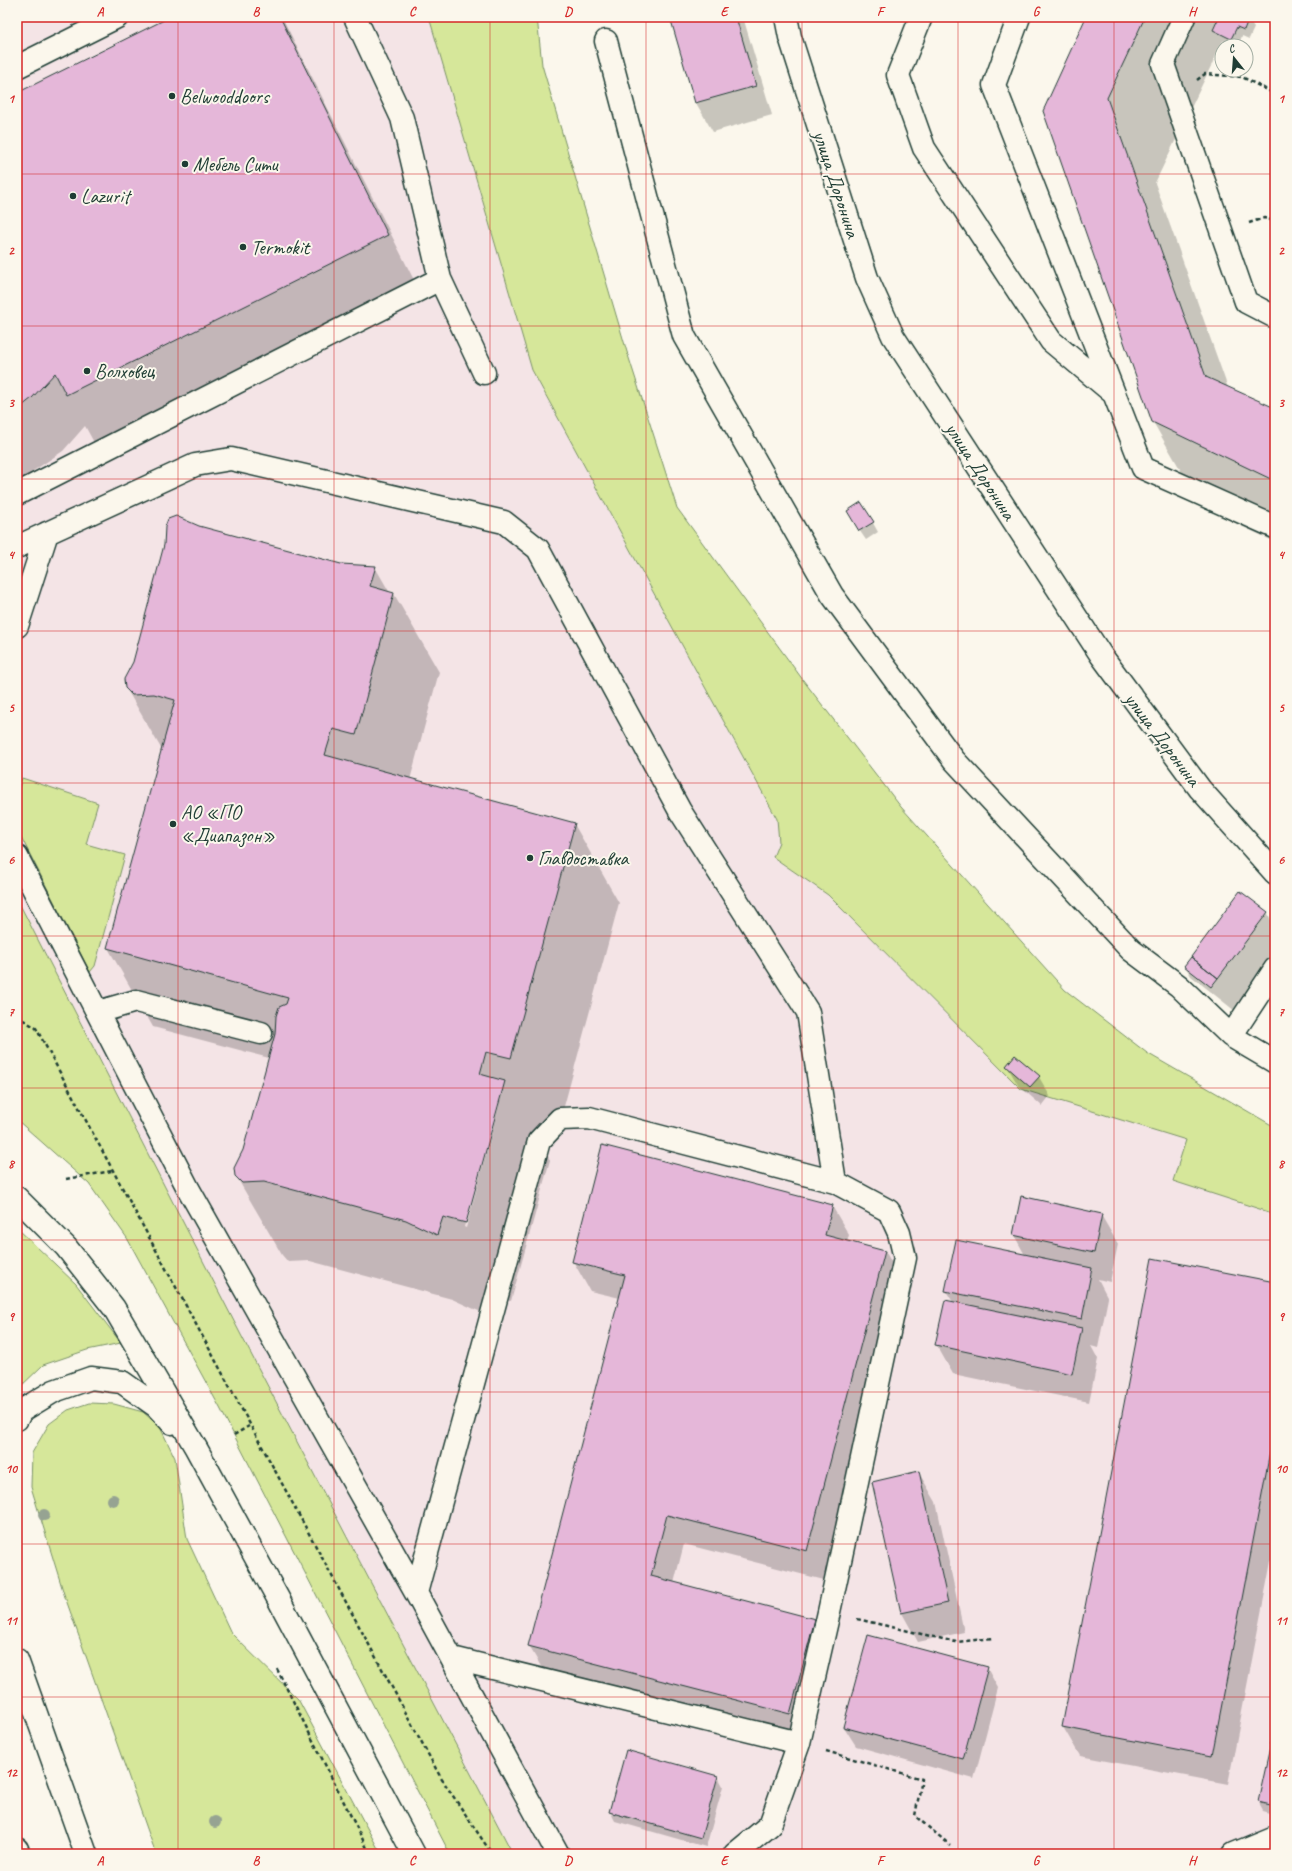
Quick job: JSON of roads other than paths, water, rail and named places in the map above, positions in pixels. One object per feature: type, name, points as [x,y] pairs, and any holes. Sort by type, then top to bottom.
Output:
[{"type":"main road","points":[[17,67],[117,17]]},
{"type":"main road","points":[[355,17],[402,118],[440,279],[484,373]]},
{"type":"main road","name":"улица Доронина","points":[[786,17],[790,37],[864,271],[893,336],[1101,655],[1200,789],[1275,873]]},
{"type":"main road","points":[[921,17],[898,75],[924,148],[1051,341],[1114,393]]},
{"type":"main road","points":[[1019,17],[994,85],[1143,468],[1275,527]]},
{"type":"main road","points":[[1184,17],[1163,64],[1246,302],[1275,317]]},
{"type":"main road","points":[[606,41],[684,336],[832,595],[954,760],[1131,950],[1179,986],[1231,1036],[1275,1062]]},
{"type":"main road","points":[[17,494],[440,279]]},
{"type":"main road","points":[[17,547],[195,465],[231,458],[504,522],[538,549],[680,811],[808,1012],[835,1182]]},
{"type":"main road","points":[[17,626],[47,533]]},
{"type":"main road","points":[[17,857],[189,1190],[416,1593],[558,1854]]},
{"type":"main road","points":[[1231,1036],[1275,970]]},
{"type":"main road","points":[[98,1012],[136,1001],[261,1033]]},
{"type":"main road","points":[[416,1593],[539,1141],[560,1119],[590,1118],[835,1182],[889,1211],[899,1233],[904,1258],[829,1612],[799,1743],[770,1825],[735,1854]]},
{"type":"main road","points":[[17,1198],[66,1247],[114,1308],[196,1448],[414,1854]]},
{"type":"main road","points":[[17,1419],[21,1411],[54,1391],[91,1378],[122,1382],[156,1406],[196,1448]]},
{"type":"main road","points":[[452,1658],[799,1743]]},
{"type":"main road","points":[[17,1660],[86,1854]]},
{"type":"main road","points":[[1234,1854],[1275,1837]]},
{"type":"main road","points":[[17,1850],[19,1854]]},
{"type":"place","name":"Belwooddoors","points":[[172,96]]},
{"type":"place","name":"Мебель Сити","points":[[185,164]]},
{"type":"place","name":"Lazurit","points":[[73,196]]},
{"type":"place","name":"Termokit","points":[[243,247]]},
{"type":"place","name":"Волховец","points":[[87,371]]},
{"type":"place","name":"АО «ПО «Диапазон»","points":[[173,824]]},
{"type":"place","name":"Главдоставка","points":[[530,858]]}]
